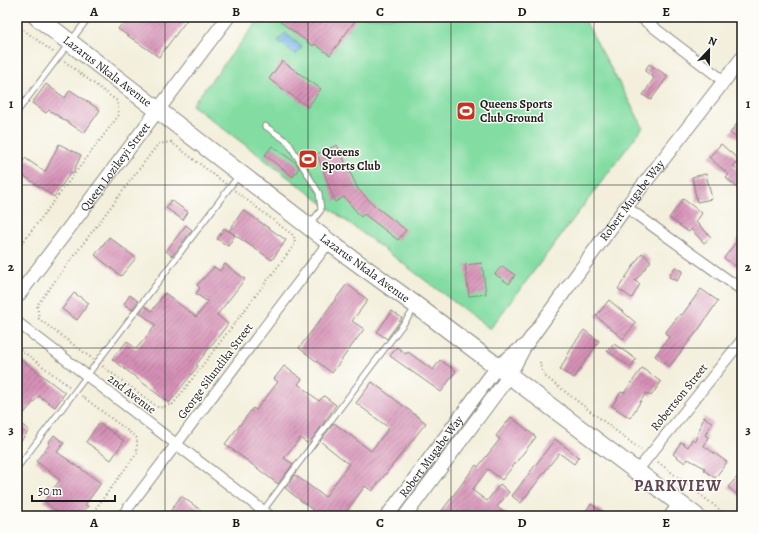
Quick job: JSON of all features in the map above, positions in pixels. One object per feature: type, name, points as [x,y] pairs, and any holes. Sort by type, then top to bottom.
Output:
[{"type":"highway","name":"Lazarus Nkala Avenue","points":[[37,17],[329,242],[637,471],[674,510],[696,516]]},
{"type":"main road","name":"Queen Lozikeyi Street","points":[[17,297],[228,17]]},
{"type":"main road","name":"Robert Mugabe Way","points":[[387,516],[525,346],[626,207],[742,58]]},
{"type":"main road","name":"Robert Mugabe Way","points":[[405,516],[503,372]]},
{"type":"street","points":[[640,17],[724,81]]},
{"type":"street","points":[[626,207],[742,290]]},
{"type":"street","name":"George Silundika Street","points":[[122,516],[329,242]]},
{"type":"street","name":"2nd Avenue","points":[[17,322],[176,444],[264,514]]},
{"type":"street","name":"Robertson Street","points":[[637,471],[740,346]]},
{"type":"lane","points":[[17,112],[89,17]]},
{"type":"lane","points":[[265,126],[288,142],[319,193],[321,210],[309,226]]},
{"type":"lane","points":[[17,468],[240,172]]},
{"type":"lane","points":[[264,514],[417,306]]},
{"type":"path","points":[[17,25],[116,101],[119,115],[17,250]]},
{"type":"path","points":[[17,347],[137,438],[137,453],[90,516]]},
{"type":"path","points":[[540,362],[541,369],[546,377],[728,516]]},
{"type":"green space","points":[[261,17],[583,17],[643,127],[490,329],[192,105]]},
{"type":"water","points":[[285,33],[302,47],[296,55],[278,41]]},
{"type":"building","points":[[127,17],[189,17],[159,57],[118,29]]},
{"type":"building","points":[[274,17],[358,17],[330,55],[315,44],[313,46]]},
{"type":"building","points":[[282,61],[321,89],[308,107],[269,79]]},
{"type":"building","points":[[649,64],[668,76],[651,100],[643,95],[654,78],[645,71]]},
{"type":"building","points":[[46,84],[65,98],[70,90],[100,110],[84,133],[49,110],[46,113],[32,103]]},
{"type":"building","points":[[742,117],[742,142],[730,133]]},
{"type":"building","points":[[59,144],[81,155],[73,173],[71,172],[54,197],[17,171],[25,158],[45,172]]},
{"type":"building","points":[[721,144],[739,160],[733,166],[742,174],[742,181],[737,187],[726,178],[729,175],[709,157]]},
{"type":"building","points":[[337,145],[358,189],[375,206],[406,230],[398,240],[364,214],[361,217],[344,197],[335,202],[317,154]]},
{"type":"building","points":[[272,146],[296,163],[299,168],[293,177],[265,155]]},
{"type":"building","points":[[706,174],[712,199],[697,202],[692,177]]},
{"type":"building","points":[[683,199],[702,213],[696,222],[711,237],[704,243],[691,229],[689,232],[669,218]]},
{"type":"building","points":[[171,200],[188,212],[183,220],[166,208]]},
{"type":"building","points":[[243,210],[286,240],[272,260],[229,231]]},
{"type":"building","points":[[186,225],[192,230],[172,256],[166,251]]},
{"type":"building","points":[[224,228],[235,235],[228,246],[217,239]]},
{"type":"building","points":[[742,234],[742,271],[724,258]]},
{"type":"building","points":[[109,237],[136,258],[121,276],[95,255]]},
{"type":"building","points":[[642,253],[651,261],[635,281],[640,284],[632,298],[618,289]]},
{"type":"building","points":[[482,263],[486,294],[469,296],[465,265]]},
{"type":"building","points":[[225,264],[245,279],[217,315],[228,324],[169,403],[112,359],[127,341],[136,349],[156,325],[140,313],[145,306],[152,311],[165,293],[196,317],[208,302],[196,294],[200,288],[197,285],[214,267],[220,271]]},
{"type":"building","points":[[502,266],[515,275],[509,284],[495,274]]},
{"type":"building","points":[[675,267],[683,271],[677,281],[669,277]]},
{"type":"building","points":[[347,284],[368,300],[352,321],[364,329],[332,373],[299,348]]},
{"type":"building","points":[[701,289],[718,301],[699,329],[669,367],[655,356],[669,337],[665,333],[680,314],[682,315]]},
{"type":"building","points":[[74,293],[89,303],[77,320],[62,309]]},
{"type":"building","points":[[130,295],[138,301],[132,310],[124,304]]},
{"type":"building","points":[[609,300],[636,323],[623,339],[596,316]]},
{"type":"building","points":[[392,311],[402,318],[387,339],[377,332]]},
{"type":"building","points":[[584,330],[599,341],[574,378],[560,370],[573,345]]},
{"type":"building","points":[[614,344],[636,359],[631,367],[607,351]]},
{"type":"building","points":[[397,347],[406,354],[408,352],[433,370],[440,360],[456,371],[441,392],[390,356]]},
{"type":"building","points":[[17,356],[65,393],[55,407],[39,396],[17,421]]},
{"type":"building","points":[[284,366],[302,379],[298,384],[319,401],[324,396],[336,405],[314,437],[307,443],[300,438],[284,458],[293,464],[278,484],[225,444],[253,408],[256,410],[278,382],[274,379]]},
{"type":"building","points":[[642,368],[661,382],[651,396],[646,393],[630,418],[612,406],[621,392],[624,393]]},
{"type":"building","points":[[372,382],[426,423],[372,491],[365,486],[343,516],[320,516],[285,488],[295,475],[325,497],[349,464],[320,441],[334,423],[371,451],[389,428],[356,403]]},
{"type":"building","points":[[511,417],[536,437],[502,480],[488,469],[472,490],[487,501],[500,484],[509,492],[497,507],[509,516],[464,516],[457,511],[453,516],[438,516],[476,465],[478,467],[500,439],[496,436]]},
{"type":"building","points":[[704,417],[713,423],[705,435],[708,437],[704,446],[727,462],[715,478],[704,470],[705,468],[688,459],[685,463],[673,454],[681,442],[688,447],[692,439],[695,441]]},
{"type":"building","points":[[17,421],[29,430],[17,446]]},
{"type":"building","points":[[99,423],[124,441],[111,460],[86,442]]},
{"type":"building","points":[[54,435],[64,443],[57,452],[101,483],[85,505],[88,506],[80,516],[63,516],[44,501],[60,480],[36,461],[50,444],[48,443]]},
{"type":"building","points":[[555,439],[579,457],[574,464],[559,453],[521,503],[512,496]]},
{"type":"building","points":[[742,472],[742,499],[728,487]]},
{"type":"building","points":[[181,496],[209,516],[167,516]]},
{"type":"building","points":[[591,504],[608,516],[591,516],[585,512]]},
{"type":"place","name":"Queens Sports Club Ground","points":[[466,111]]},
{"type":"place","name":"Queens Sports Club","points":[[308,159]]},
{"type":"district","name":"PARKVIEW","points":[[678,486]]}]
